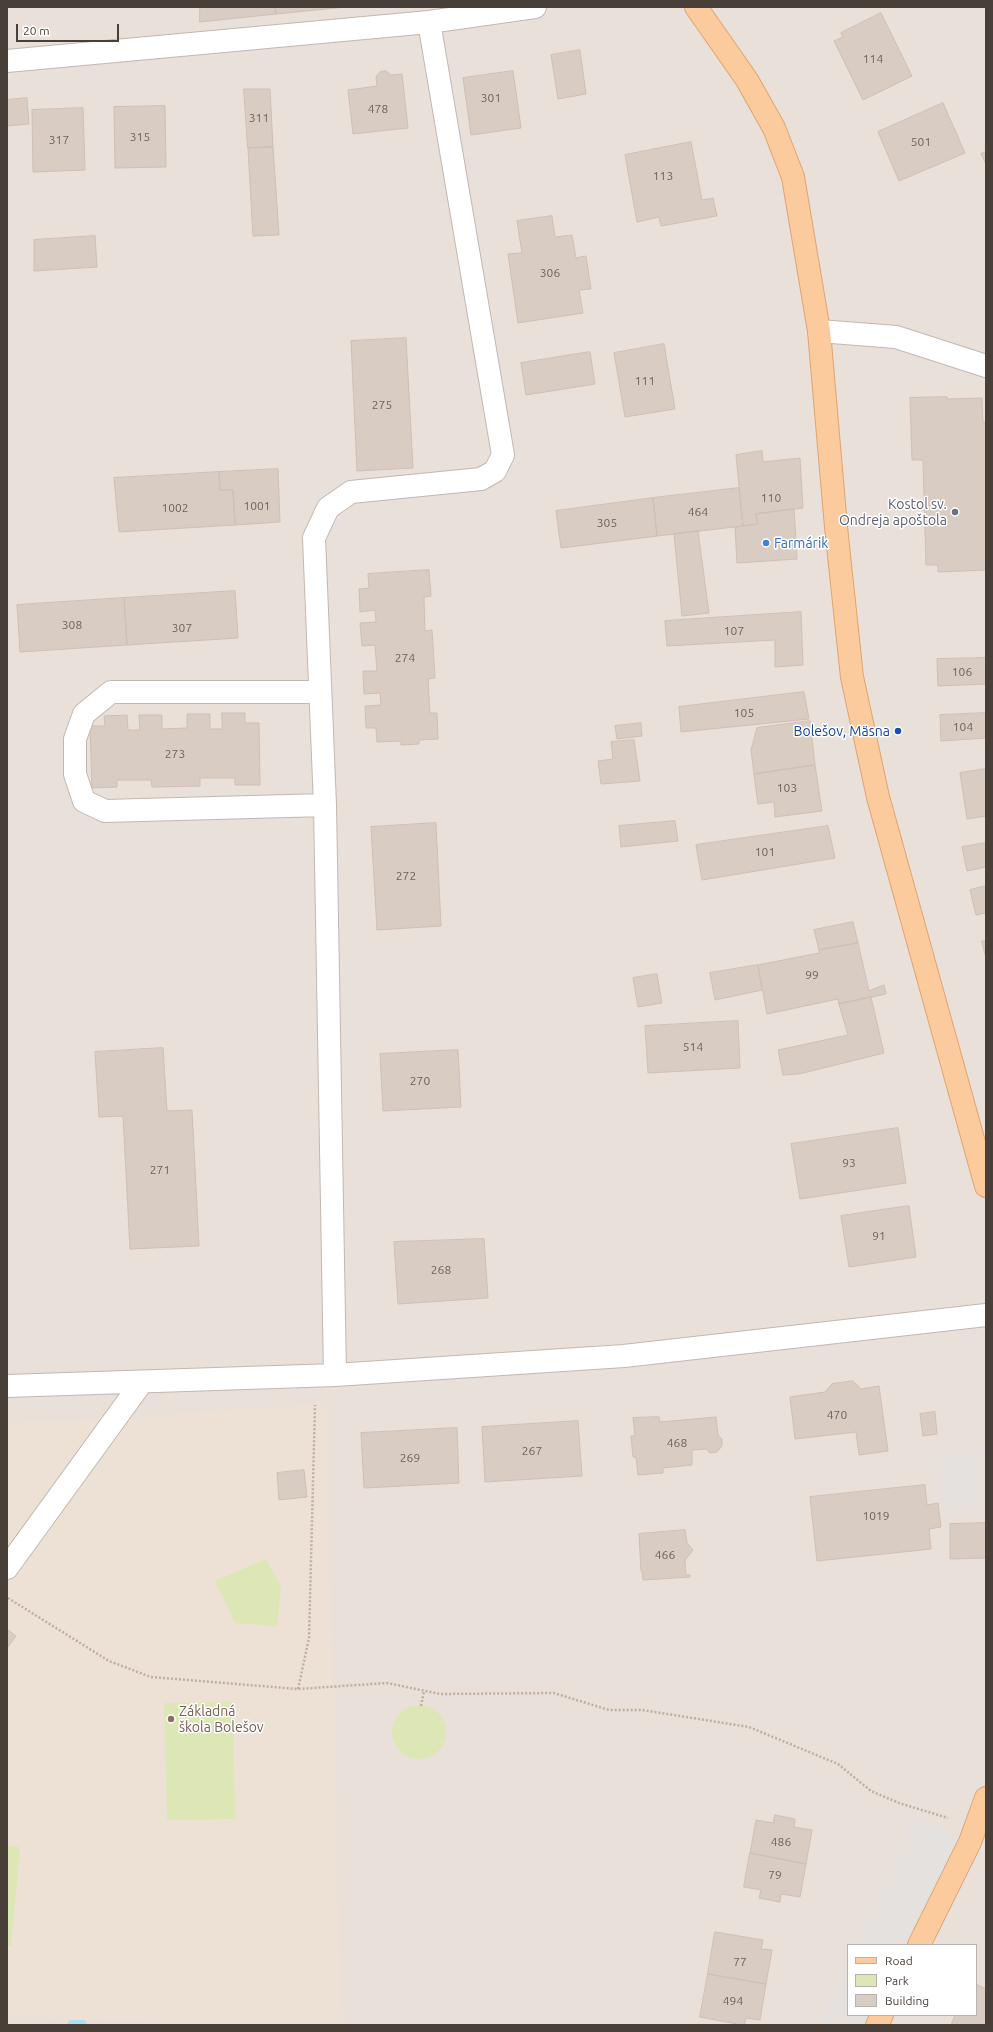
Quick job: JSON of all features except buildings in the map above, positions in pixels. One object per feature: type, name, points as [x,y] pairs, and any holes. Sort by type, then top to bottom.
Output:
[{"type":"main road","points":[[696,7],[747,80],[774,128],[793,177],[819,331],[836,527],[852,677],[878,796],[986,1186]]},
{"type":"main road","points":[[919,1944],[970,1842],[986,1798]]},
{"type":"main road","points":[[877,2025],[882,2016]]},
{"type":"street","points":[[7,61],[429,22],[534,7]]},
{"type":"street","points":[[335,1375],[325,805],[314,538],[328,508],[351,492],[481,479],[496,471],[503,455],[429,22]]},
{"type":"street","points":[[819,331],[896,337],[986,366]]},
{"type":"street","points":[[320,692],[111,692],[84,714],[75,739],[75,774],[84,801],[105,811],[325,805]]},
{"type":"street","points":[[7,1386],[335,1375],[624,1356],[986,1315]]},
{"type":"street","points":[[7,1568],[142,1382]]},
{"type":"path","points":[[298,1689],[309,1638],[315,1400]]},
{"type":"path","points":[[7,1597],[109,1661],[151,1677],[298,1689],[387,1683],[440,1694],[554,1693],[608,1710],[642,1710],[749,1728],[838,1764],[871,1791],[899,1803],[949,1818]]},
{"type":"path","points":[[421,1706],[424,1691]]},
{"type":"shaded area","points":[[7,7],[986,7],[986,2025],[7,2025]]},
{"type":"shaded area","name":"Základná škola Bolešov","points":[[326,1403],[342,2025],[248,2025],[7,2017],[7,1422],[85,1420]]},
{"type":"shaded area","points":[[986,1451],[986,1505],[943,1511],[936,1458]]},
{"type":"shaded area","points":[[914,1817],[970,1842],[919,1944],[857,1944]]},
{"type":"shaded area","points":[[847,1967],[847,2016],[882,2016],[877,2025],[821,2025]]},
{"type":"green space","points":[[266,1559],[281,1587],[277,1626],[235,1623],[215,1581]]},
{"type":"green space","points":[[233,1702],[235,1819],[167,1820],[164,1703]]},
{"type":"green space","points":[[419,1705],[429,1707],[438,1713],[444,1722],[446,1732],[444,1742],[438,1751],[429,1757],[419,1759],[409,1757],[400,1751],[394,1742],[392,1732],[394,1722],[400,1713],[409,1707]]},
{"type":"green space","points":[[7,1846],[20,1847],[11,1946],[7,1946]]},
{"type":"waterway","points":[[72,2025],[82,2025]]},
{"type":"place","name":"Kostol sv. Ondreja apoštola","points":[[955,512]]},
{"type":"place","name":"Farmárik","points":[[766,543]]},
{"type":"place","name":"Bolešov, Mäsna","points":[[898,731]]},
{"type":"place","name":"Základná škola Bolešov","points":[[171,1719]]}]
